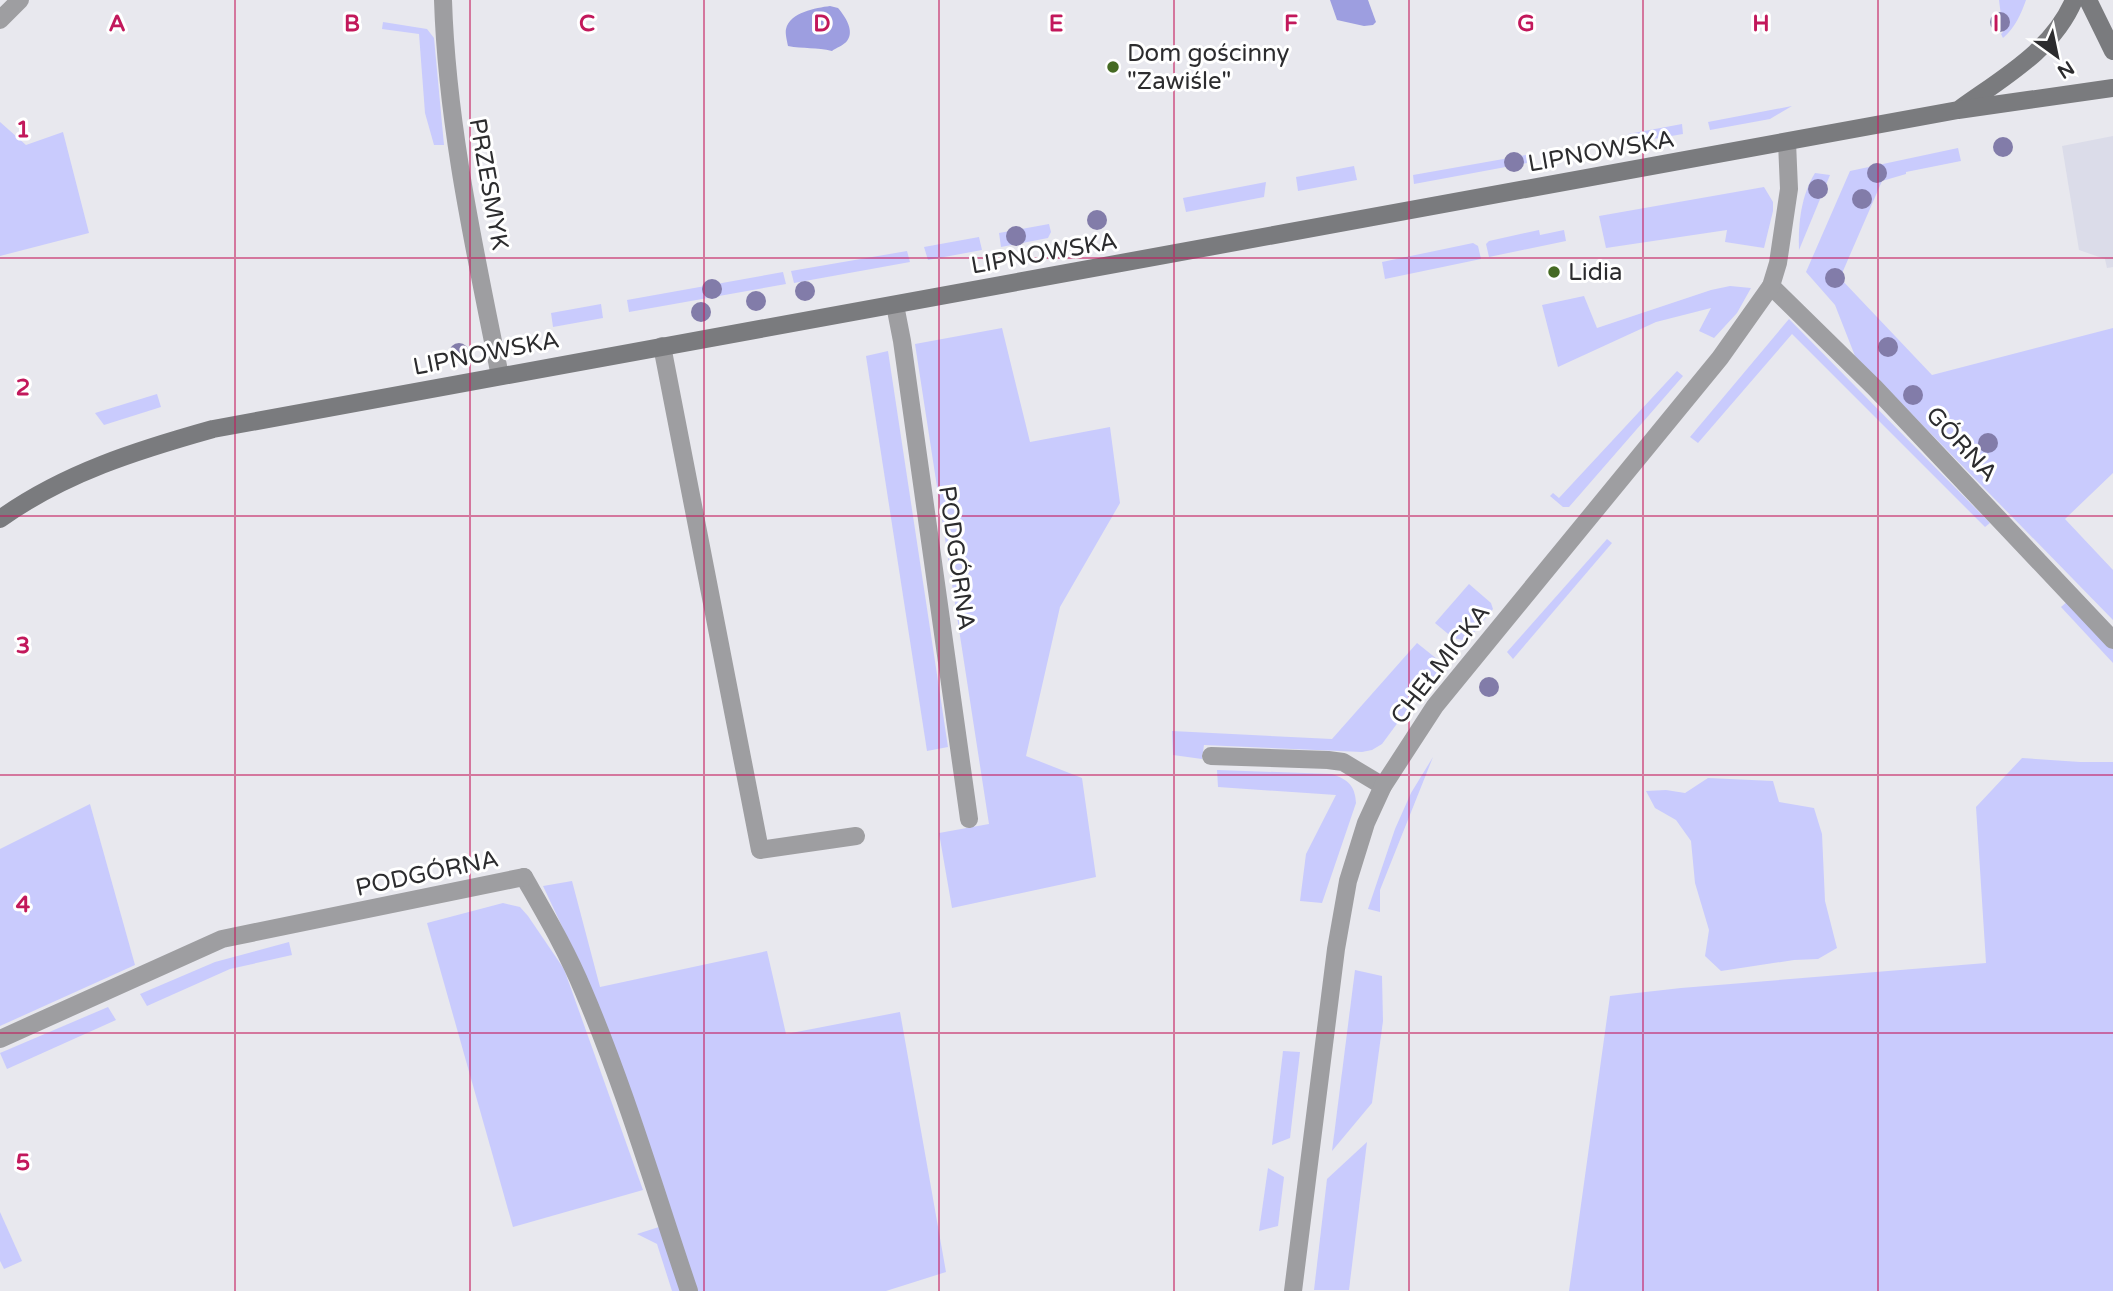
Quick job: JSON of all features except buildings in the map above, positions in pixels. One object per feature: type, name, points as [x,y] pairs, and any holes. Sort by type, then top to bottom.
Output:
[{"type":"main road","points":[[1958,110],[2042,48],[2060,28],[2074,0]]},
{"type":"main road","points":[[2088,0],[2113,51]]},
{"type":"main road","name":"LIPNOWSKA","points":[[0,519],[65,480],[116,458],[213,429],[1958,110],[2113,88]]},
{"type":"street","points":[[0,20],[20,0]]},
{"type":"street","name":"PRZESMYK","points":[[443,0],[455,140],[500,376]]},
{"type":"street","name":"CHEŁMICKA","points":[[1293,1291],[1336,950],[1348,881],[1366,823],[1383,786],[1435,706],[1720,358],[1771,286],[1778,263],[1788,189],[1787,142]]},
{"type":"street","name":"GÓRNA","points":[[1771,286],[1875,388],[2113,640]]},
{"type":"street","name":"PODGÓRNA","points":[[895,305],[969,819]]},
{"type":"street","points":[[662,346],[760,850],[856,836]]},
{"type":"street","points":[[1211,756],[1343,762],[1383,786]]},
{"type":"street","name":"PODGÓRNA","points":[[0,1039],[222,939],[524,877],[583,990],[616,1076],[689,1291]]},
{"type":"shaded area","points":[[1330,0],[1368,0],[1376,22],[1364,26],[1337,20]]},
{"type":"shaded area","points":[[1999,0],[2026,0],[2011,30],[2003,38],[2001,34],[2003,32]]},
{"type":"shaded area","points":[[830,6],[838,8],[848,24],[850,33],[846,42],[832,51],[788,46],[788,23],[804,12]]},
{"type":"shaded area","points":[[383,22],[427,29],[434,38],[444,145],[434,145],[425,113],[419,34],[382,29]]},
{"type":"shaded area","points":[[1792,106],[1770,119],[1710,130],[1708,122]]},
{"type":"shaded area","points":[[0,122],[26,145],[63,132],[89,233],[0,256]]},
{"type":"shaded area","points":[[1682,124],[1683,134],[1630,143],[1628,134]]},
{"type":"shaded area","points":[[2113,136],[2113,267],[2107,268],[2105,259],[2079,250],[2062,146]]},
{"type":"shaded area","points":[[1958,148],[1961,161],[1906,172],[1882,181],[1840,278],[1932,375],[2113,328],[2113,473],[2065,519],[2113,570],[2113,620],[1855,356],[1835,305],[1806,272],[1850,171]]},
{"type":"shaded area","points":[[1526,155],[1527,163],[1414,184],[1413,175]]},
{"type":"shaded area","points":[[1354,166],[1357,180],[1298,191],[1296,177]]},
{"type":"shaded area","points":[[1815,173],[1830,175],[1799,250],[1801,210]]},
{"type":"shaded area","points":[[1266,182],[1264,197],[1186,212],[1183,198]]},
{"type":"shaded area","points":[[1764,187],[1773,202],[1773,211],[1764,248],[1725,242],[1727,230],[1606,248],[1599,216]]},
{"type":"shaded area","points":[[1049,224],[1051,232],[1048,238],[1001,247],[999,233]]},
{"type":"shaded area","points":[[1539,230],[1540,235],[1564,230],[1566,241],[1489,257],[1486,244],[1489,241]]},
{"type":"shaded area","points":[[979,237],[982,250],[928,260],[924,247]]},
{"type":"shaded area","points":[[1473,243],[1478,246],[1481,259],[1385,279],[1382,262]]},
{"type":"shaded area","points":[[907,251],[910,262],[794,283],[791,271]]},
{"type":"shaded area","points":[[783,272],[786,284],[629,312],[627,300]]},
{"type":"shaded area","points":[[1730,286],[1751,288],[1737,313],[1714,338],[1699,331],[1711,308],[1656,322],[1558,367],[1542,305],[1584,296],[1597,328]]},
{"type":"shaded area","points":[[601,304],[603,318],[553,327],[551,313]]},
{"type":"shaded area","points":[[1789,319],[1990,523],[1985,527],[1792,334],[1698,443],[1690,437]]},
{"type":"shaded area","points":[[1002,328],[1030,442],[1110,427],[1120,503],[1060,607],[1026,756],[1082,778],[1096,877],[952,908],[939,833],[989,824],[915,344]]},
{"type":"shaded area","points":[[888,351],[948,747],[927,751],[866,356]]},
{"type":"shaded area","points":[[1677,371],[1683,376],[1569,507],[1563,507],[1550,496],[1553,493],[1559,498]]},
{"type":"shaded area","points":[[157,394],[161,407],[104,425],[95,413]]},
{"type":"shaded area","points":[[1607,539],[1612,543],[1513,659],[1507,652]]},
{"type":"shaded area","points":[[1469,584],[1491,603],[1493,609],[1467,641],[1453,638],[1435,623]]},
{"type":"shaded area","points":[[2068,601],[2113,649],[2113,663],[2061,607]]},
{"type":"shaded area","points":[[1417,643],[1437,659],[1442,669],[1382,744],[1372,750],[1362,752],[1204,745],[1202,759],[1173,755],[1172,731],[1332,739]]},
{"type":"shaded area","points":[[1433,757],[1380,890],[1380,912],[1368,909],[1395,829],[1411,793]]},
{"type":"shaded area","points":[[2022,758],[2113,762],[2113,1291],[1569,1291],[1610,996],[1986,963],[1976,807]]},
{"type":"shaded area","points":[[1217,770],[1332,774],[1350,784],[1356,803],[1322,903],[1300,901],[1306,854],[1336,795],[1218,787]]},
{"type":"shaded area","points":[[1708,778],[1773,781],[1779,802],[1814,808],[1822,834],[1825,901],[1837,948],[1818,959],[1721,971],[1705,956],[1709,930],[1695,883],[1691,841],[1676,820],[1655,808],[1646,791],[1685,793]]},
{"type":"shaded area","points":[[90,804],[135,965],[0,1026],[0,849]]},
{"type":"shaded area","points":[[572,881],[600,987],[767,951],[786,1034],[900,1012],[946,1272],[886,1291],[696,1291],[592,990],[543,886]]},
{"type":"shaded area","points":[[503,903],[520,907],[564,969],[643,1190],[513,1227],[427,923]]},
{"type":"shaded area","points":[[289,942],[292,955],[230,969],[147,1006],[140,994],[215,962]]},
{"type":"shaded area","points":[[1355,970],[1382,976],[1383,1021],[1372,1103],[1332,1151]]},
{"type":"shaded area","points":[[108,1007],[116,1020],[7,1069],[0,1053]]},
{"type":"shaded area","points":[[1283,1051],[1300,1052],[1290,1138],[1272,1145]]},
{"type":"shaded area","points":[[1367,1142],[1349,1290],[1314,1290],[1327,1179]]},
{"type":"shaded area","points":[[1268,1168],[1284,1177],[1278,1226],[1259,1231]]},
{"type":"shaded area","points":[[0,1212],[22,1261],[4,1269],[0,1261]]},
{"type":"shaded area","points":[[659,1227],[681,1291],[672,1291],[657,1244],[637,1234]]},
{"type":"place","name":"Dom gościnny \"Zawiśle\"","points":[[1113,67]]},
{"type":"place","name":"Lidia","points":[[1554,272]]}]
